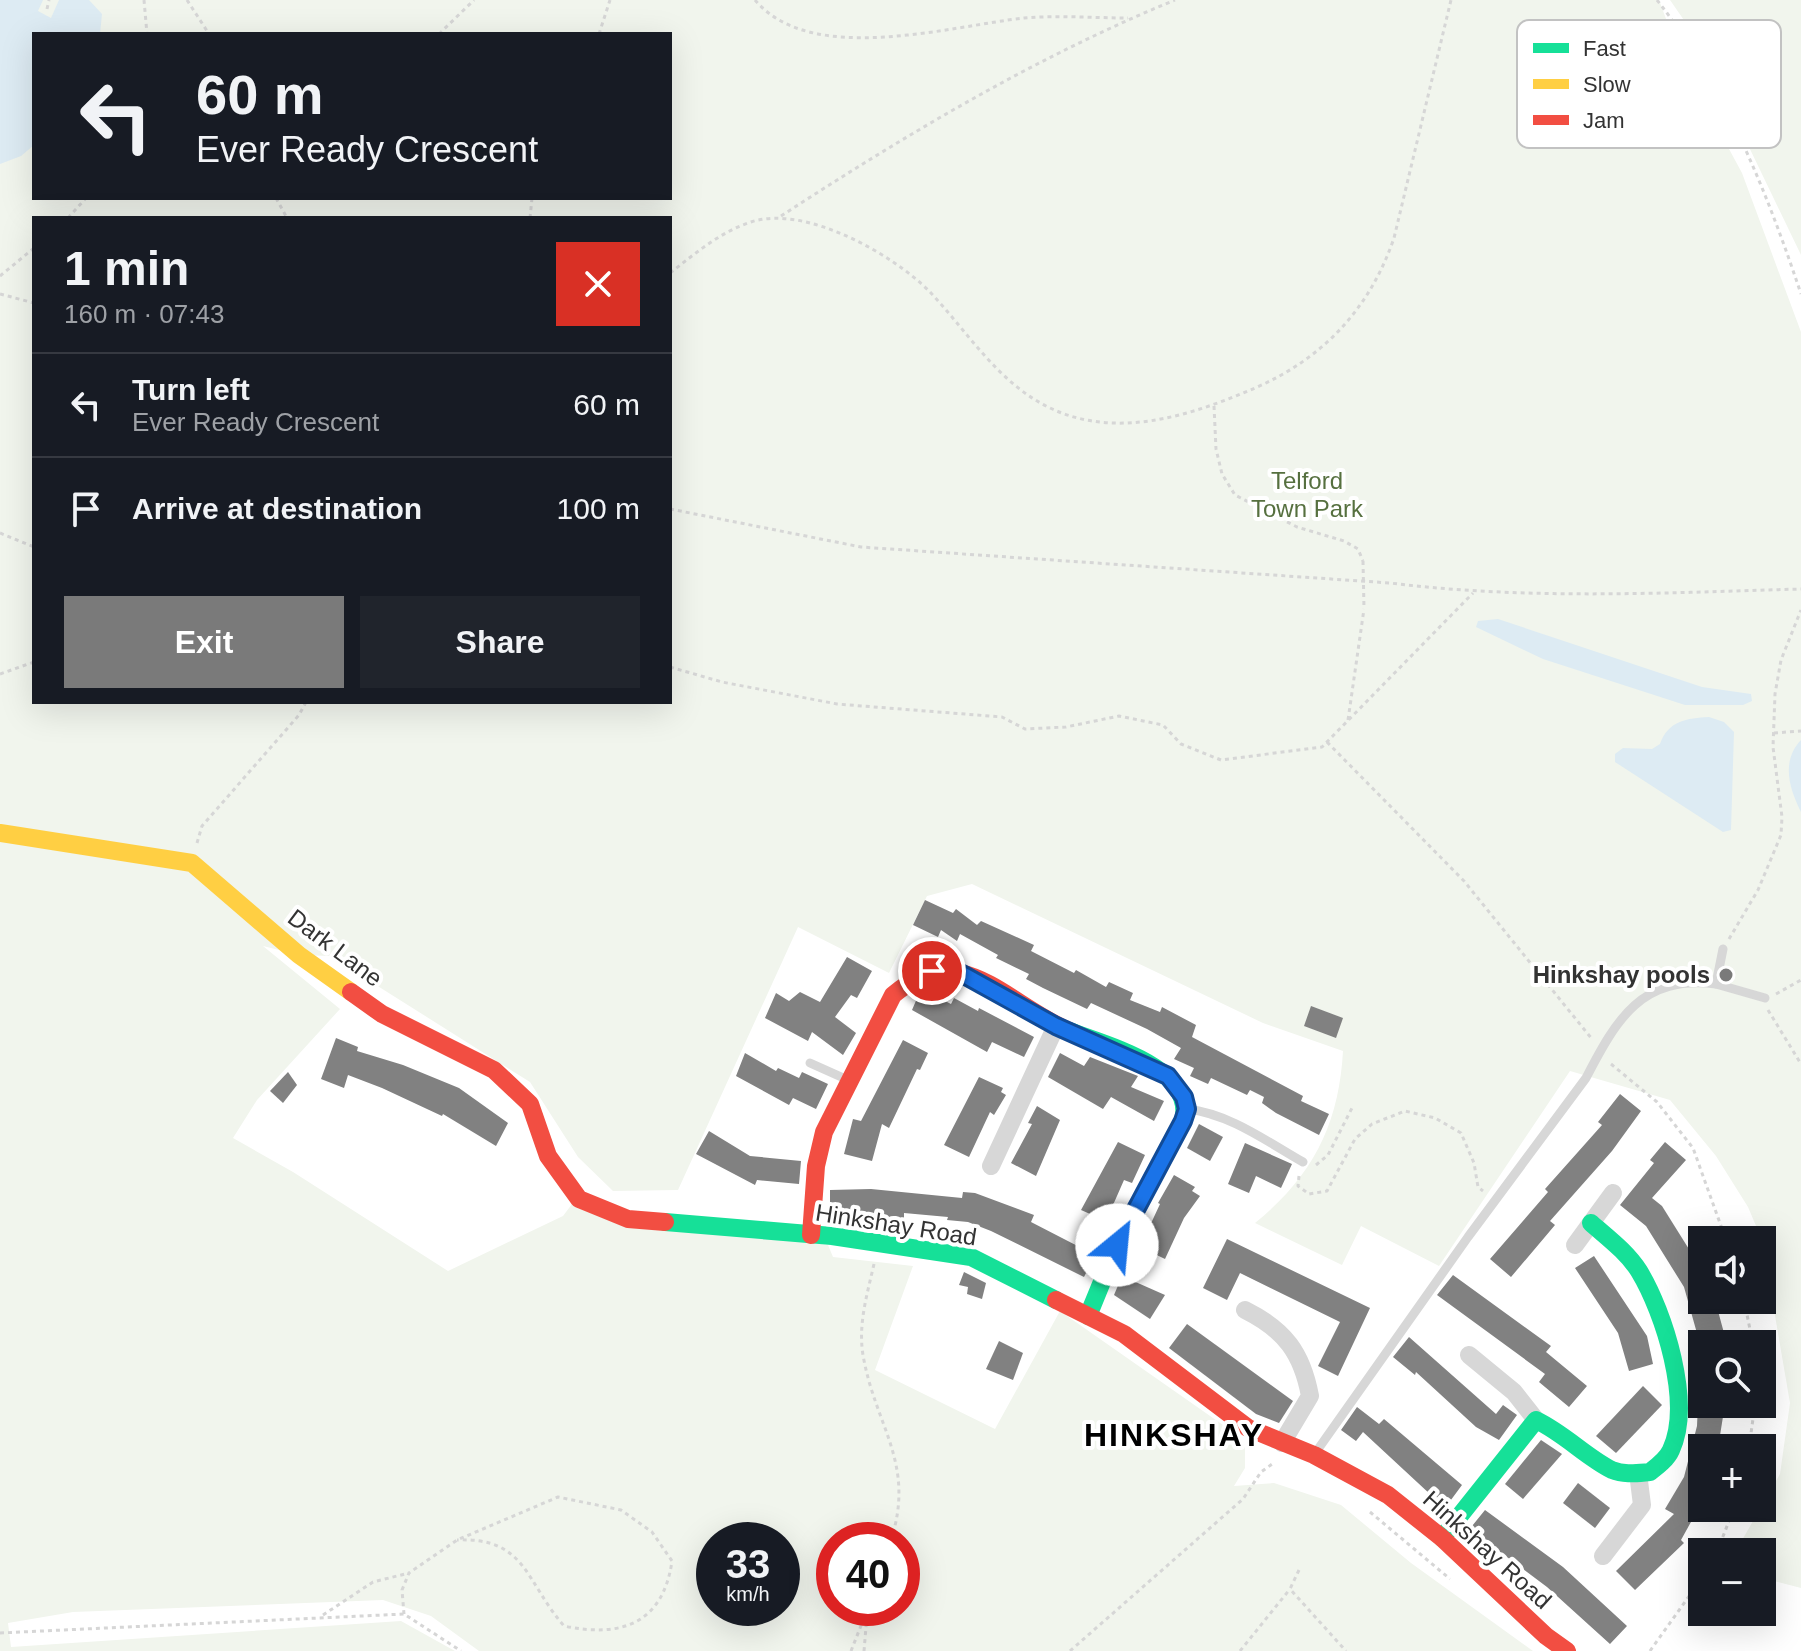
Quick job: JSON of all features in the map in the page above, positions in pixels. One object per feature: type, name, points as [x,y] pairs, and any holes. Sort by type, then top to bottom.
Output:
[{"type":"street","points":[[0,833],[192,863]]},
{"type":"street","name":"Dark Lane","points":[[192,863],[299,955],[382,1014],[494,1070],[530,1104],[548,1156],[579,1199]]},
{"type":"street","points":[[811,1235],[822,1144],[848,1080],[893,995],[912,979],[932,971],[955,970],[1056,1026],[1168,1076],[1184,1097],[1187,1109],[1117,1245],[1088,1316]]},
{"type":"street","points":[[991,1166],[1056,1026]]},
{"type":"street","points":[[1575,1245],[1613,1193]]},
{"type":"street","name":"Hinkshay Road","points":[[579,1199],[628,1219],[811,1235],[971,1257],[1124,1334],[1248,1428],[1388,1495],[1442,1538],[1546,1636],[1567,1651]]},
{"type":"street","points":[[1469,1355],[1514,1392],[1536,1420],[1562,1432],[1612,1470],[1650,1472],[1670,1452],[1678,1421],[1676,1386],[1651,1293],[1637,1268],[1591,1223]]},
{"type":"street","points":[[1245,1310],[1267,1321],[1303,1362],[1310,1396],[1297,1449]]},
{"type":"street","points":[[1442,1538],[1536,1420]]},
{"type":"street","points":[[1603,1556],[1642,1505],[1638,1473]]},
{"type":"lane","points":[[1716,984],[1723,949]]},
{"type":"lane","points":[[1297,1449],[1496,1200],[1586,1078],[1601,1049],[1628,1013],[1654,989],[1687,981],[1716,984],[1765,998]]},
{"type":"lane","points":[[810,1063],[848,1080]]},
{"type":"lane","points":[[1187,1109],[1208,1111],[1231,1121],[1303,1162]]},
{"type":"path","points":[[47,9],[49,0]]},
{"type":"path","points":[[144,0],[147,32]]},
{"type":"path","points":[[187,0],[208,32]]},
{"type":"path","points":[[441,32],[474,0]]},
{"type":"path","points":[[600,32],[610,0]]},
{"type":"path","points":[[755,0],[790,27],[822,35],[918,35],[1027,18],[1132,18]]},
{"type":"path","points":[[672,272],[718,237],[752,221],[781,216],[874,155],[997,85],[1175,0]]},
{"type":"path","points":[[781,216],[832,231],[902,268],[928,290],[995,366],[1045,405],[1070,415],[1123,423],[1154,422],[1214,406],[1268,382],[1325,346],[1349,323],[1367,299],[1382,273],[1394,238],[1451,0]]},
{"type":"path","points":[[1657,0],[1673,20]]},
{"type":"path","points":[[1743,148],[1766,199],[1800,291]]},
{"type":"path","points":[[70,216],[84,200]]},
{"type":"path","points":[[0,276],[32,250]]},
{"type":"path","points":[[0,294],[32,302]]},
{"type":"path","points":[[1214,406],[1216,449],[1222,474],[1235,495],[1297,527],[1344,541],[1358,549],[1363,561],[1364,609],[1348,721]]},
{"type":"path","points":[[672,509],[861,547],[1390,583],[1473,593],[1577,595],[1801,589]]},
{"type":"path","points":[[0,533],[32,546]]},
{"type":"path","points":[[672,668],[722,682],[837,704],[1002,717],[1025,729],[1066,727],[1119,716],[1163,725],[1181,744],[1221,760],[1322,747],[1473,593]]},
{"type":"path","points":[[1723,949],[1758,890],[1781,835],[1774,733],[1781,660],[1801,610]]},
{"type":"path","points":[[0,674],[32,663]]},
{"type":"path","points":[[192,863],[202,826],[299,715],[305,704]]},
{"type":"path","points":[[1774,733],[1801,731]]},
{"type":"path","points":[[1327,742],[1464,881],[1601,1049],[1605,1058],[1657,1102],[1693,1148],[1721,1226]]},
{"type":"path","points":[[1801,980],[1765,998],[1769,1015],[1801,1065]]},
{"type":"path","points":[[1352,1108],[1321,1164],[1312,1166],[1303,1162],[1298,1186],[1309,1194],[1327,1191],[1355,1139],[1372,1124],[1405,1111],[1435,1118],[1461,1133],[1474,1163],[1478,1187],[1496,1200]]},
{"type":"path","points":[[879,1243],[861,1317],[863,1356],[899,1466],[897,1522]]},
{"type":"path","points":[[1070,1651],[1243,1499],[1261,1472],[1297,1449]]},
{"type":"path","points":[[321,1616],[373,1582],[409,1573],[457,1540],[558,1497],[621,1510],[652,1532],[672,1561],[664,1589],[652,1610],[640,1622],[621,1629],[579,1629],[564,1626],[512,1553],[493,1541],[457,1540]]},
{"type":"path","points":[[1360,1504],[1450,1579]]},
{"type":"path","points":[[1240,1651],[1290,1589],[1299,1570]]},
{"type":"path","points":[[404,1614],[402,1590],[409,1573]]},
{"type":"path","points":[[1290,1589],[1346,1651]]},
{"type":"path","points":[[1650,1651],[1688,1598]]},
{"type":"path","points":[[0,1633],[404,1614],[461,1651]]},
{"type":"path","points":[[851,1651],[861,1626]]},
{"type":"path","points":[[864,1651],[866,1626]]},
{"type":"green space","name":"Telford Town Park","points":[[0,0],[1659,0],[1666,20],[1517,20],[1517,148],[1728,148],[1742,173],[1801,332],[1801,1588],[1776,1582],[1776,1538],[1743,1538],[1752,1522],[1776,1522],[1776,1481],[1780,1474],[1790,1403],[1775,1314],[1776,1226],[1756,1226],[1748,1207],[1716,1156],[1670,1100],[1570,1071],[1439,1266],[1361,1226],[1342,1265],[1255,1223],[1293,1187],[1319,1147],[1336,1102],[1343,1051],[1263,1023],[972,884],[927,896],[889,973],[798,927],[678,1190],[613,1191],[578,1157],[530,1082],[330,956],[299,955],[263,946],[340,1009],[257,1100],[233,1138],[293,1172],[448,1271],[563,1216],[572,1204],[828,1245],[833,1257],[913,1266],[875,1370],[995,1429],[1060,1311],[1223,1425],[1245,1447],[1245,1468],[1234,1486],[1274,1483],[1341,1505],[1411,1563],[1533,1651],[479,1651],[431,1616],[383,1600],[73,1612],[8,1623],[11,1647],[401,1621],[455,1651],[0,1651]]},
{"type":"green space","points":[[1670,0],[1801,0],[1801,255],[1749,148],[1781,148],[1781,20],[1684,20]]},
{"type":"shaded area","points":[[0,0],[43,0],[38,11],[51,18],[59,0],[89,0],[102,14],[100,32],[32,32],[32,147],[21,156],[0,164]]},
{"type":"shaded area","points":[[1498,619],[1702,687],[1751,694],[1752,701],[1743,705],[1685,705],[1543,659],[1476,627],[1478,621]]},
{"type":"shaded area","points":[[1709,717],[1724,722],[1734,732],[1731,830],[1723,832],[1615,762],[1615,754],[1623,748],[1652,749],[1679,722]]},
{"type":"shaded area","points":[[1801,740],[1801,812],[1793,794],[1789,766]]},
{"type":"building","points":[[925,900],[953,913],[956,909],[977,925],[981,921],[1034,945],[1031,951],[1074,973],[1076,970],[1106,987],[1109,982],[1133,993],[1130,1000],[1160,1012],[1162,1007],[1196,1025],[1192,1037],[1303,1096],[1301,1101],[1329,1114],[1319,1135],[1276,1113],[1262,1103],[1264,1097],[1250,1090],[1247,1095],[1211,1078],[1208,1084],[1190,1076],[1194,1068],[1174,1059],[1181,1048],[1147,1029],[1091,1003],[1087,1009],[1043,988],[1026,979],[1029,974],[996,958],[998,955],[960,934],[957,941],[941,930],[938,937],[913,925]]},
{"type":"building","points":[[847,957],[872,971],[857,998],[851,995],[835,1017],[856,1033],[843,1055],[812,1032],[808,1041],[765,1018],[776,993],[789,1001],[800,992],[820,1002]]},
{"type":"building","points":[[925,991],[951,1004],[954,998],[978,1011],[979,1008],[1034,1037],[1024,1057],[992,1042],[987,1052],[912,1010],[918,996]]},
{"type":"building","points":[[1311,1006],[1343,1018],[1336,1038],[1304,1026]]},
{"type":"building","points":[[336,1038],[358,1047],[357,1051],[403,1065],[459,1088],[508,1123],[496,1146],[443,1114],[382,1088],[348,1075],[344,1088],[321,1079]]},
{"type":"building","points":[[903,1040],[928,1053],[920,1070],[917,1069],[889,1128],[882,1124],[872,1161],[844,1154],[853,1119],[861,1121]]},
{"type":"building","points":[[745,1053],[776,1071],[778,1068],[799,1078],[802,1072],[828,1084],[816,1109],[793,1098],[789,1105],[736,1076]]},
{"type":"building","points":[[1060,1053],[1084,1066],[1090,1057],[1138,1076],[1131,1087],[1164,1101],[1154,1121],[1111,1097],[1103,1109],[1048,1077]]},
{"type":"building","points":[[288,1072],[297,1085],[283,1103],[270,1091]]},
{"type":"building","points":[[979,1077],[1003,1088],[1001,1092],[1006,1095],[994,1115],[990,1112],[969,1157],[944,1145]]},
{"type":"building","points":[[1620,1094],[1641,1111],[1612,1151],[1550,1221],[1555,1225],[1511,1277],[1490,1259],[1548,1192],[1545,1189],[1602,1125],[1598,1122]]},
{"type":"building","points":[[1037,1106],[1060,1120],[1036,1176],[1011,1163],[1032,1124],[1028,1123]]},
{"type":"building","points":[[1199,1124],[1223,1137],[1210,1161],[1187,1148]]},
{"type":"building","points":[[709,1131],[750,1156],[801,1161],[799,1184],[757,1180],[755,1185],[696,1154]]},
{"type":"building","points":[[1118,1142],[1145,1155],[1132,1183],[1124,1180],[1106,1221],[1081,1210]]},
{"type":"building","points":[[1665,1142],[1686,1160],[1652,1198],[1662,1206],[1688,1248],[1688,1301],[1684,1287],[1646,1226],[1620,1205],[1654,1163],[1650,1160]]},
{"type":"building","points":[[1245,1143],[1292,1164],[1281,1188],[1256,1176],[1249,1193],[1228,1184]]},
{"type":"building","points":[[1174,1175],[1195,1187],[1192,1191],[1200,1196],[1184,1218],[1165,1259],[1140,1247],[1158,1203]]},
{"type":"building","points":[[871,1189],[962,1198],[963,1192],[975,1193],[1034,1215],[1031,1222],[1095,1255],[1084,1277],[991,1231],[968,1222],[947,1220],[948,1217],[904,1213],[904,1219],[858,1215],[830,1217],[830,1190]]},
{"type":"building","points":[[1227,1239],[1370,1308],[1338,1376],[1318,1366],[1340,1322],[1240,1273],[1227,1300],[1203,1288]]},
{"type":"building","points":[[1594,1256],[1647,1336],[1653,1364],[1629,1371],[1618,1333],[1575,1268]]},
{"type":"building","points":[[964,1272],[986,1283],[982,1299],[967,1294],[968,1287],[959,1285]]},
{"type":"building","points":[[1453,1275],[1551,1346],[1546,1352],[1587,1386],[1569,1407],[1539,1382],[1545,1374],[1437,1295]]},
{"type":"building","points":[[1122,1276],[1165,1295],[1150,1319],[1114,1295]]},
{"type":"building","points":[[1692,1314],[1719,1314],[1723,1330],[1696,1330]]},
{"type":"building","points":[[1187,1324],[1293,1401],[1279,1423],[1256,1414],[1169,1348]]},
{"type":"building","points":[[1409,1337],[1496,1414],[1503,1405],[1517,1415],[1499,1440],[1476,1427],[1416,1372],[1415,1375],[1393,1357]]},
{"type":"building","points":[[999,1341],[1023,1353],[1013,1380],[986,1369]]},
{"type":"building","points":[[1643,1386],[1662,1405],[1616,1453],[1596,1436]]},
{"type":"building","points":[[1357,1407],[1379,1424],[1384,1419],[1462,1485],[1445,1508],[1363,1432],[1356,1441],[1341,1430]]},
{"type":"building","points":[[1697,1418],[1723,1418],[1720,1434],[1695,1434]]},
{"type":"building","points":[[1541,1440],[1562,1454],[1523,1499],[1505,1484]]},
{"type":"building","points":[[1688,1461],[1688,1522],[1691,1522],[1681,1540],[1684,1543],[1635,1590],[1616,1571],[1674,1514],[1665,1509],[1684,1477]]},
{"type":"building","points":[[1578,1483],[1610,1508],[1595,1528],[1563,1503]]},
{"type":"building","points":[[1485,1510],[1563,1567],[1627,1626],[1610,1644],[1547,1587],[1468,1531]]},
{"type":"traffic: fast","points":[[1069,1031],[1145,1061],[1163,1073],[1184,1102],[1183,1121],[1117,1245],[1088,1316]]},
{"type":"traffic: fast","points":[[665,1222],[832,1236],[971,1257],[1056,1300]]},
{"type":"traffic: fast","points":[[1442,1538],[1536,1420],[1617,1472],[1650,1472],[1671,1450],[1677,1430],[1677,1384],[1673,1358],[1658,1310],[1634,1264],[1591,1223]]},
{"type":"traffic: slow","points":[[0,833],[192,863],[299,955],[351,992]]},
{"type":"traffic: jam","points":[[811,1235],[816,1166],[824,1132],[893,995],[917,979],[940,972],[961,974],[1003,992],[1069,1031]]},
{"type":"traffic: jam","points":[[351,992],[382,1014],[494,1070],[530,1104],[548,1156],[579,1199],[628,1219],[665,1222]]},
{"type":"traffic: jam","points":[[1056,1300],[1124,1334],[1248,1428],[1314,1455],[1388,1495],[1442,1538],[1546,1636],[1567,1651]]},
{"type":"place","name":"Hinkshay pools","points":[[1726,975]]},
{"type":"district","name":"HINKSHAY","points":[[1174,1435]]},
{"type":"route","points":[[932,971],[955,970],[1056,1026],[1168,1076],[1184,1097],[1187,1109],[1183,1121],[1117,1245]]}]
